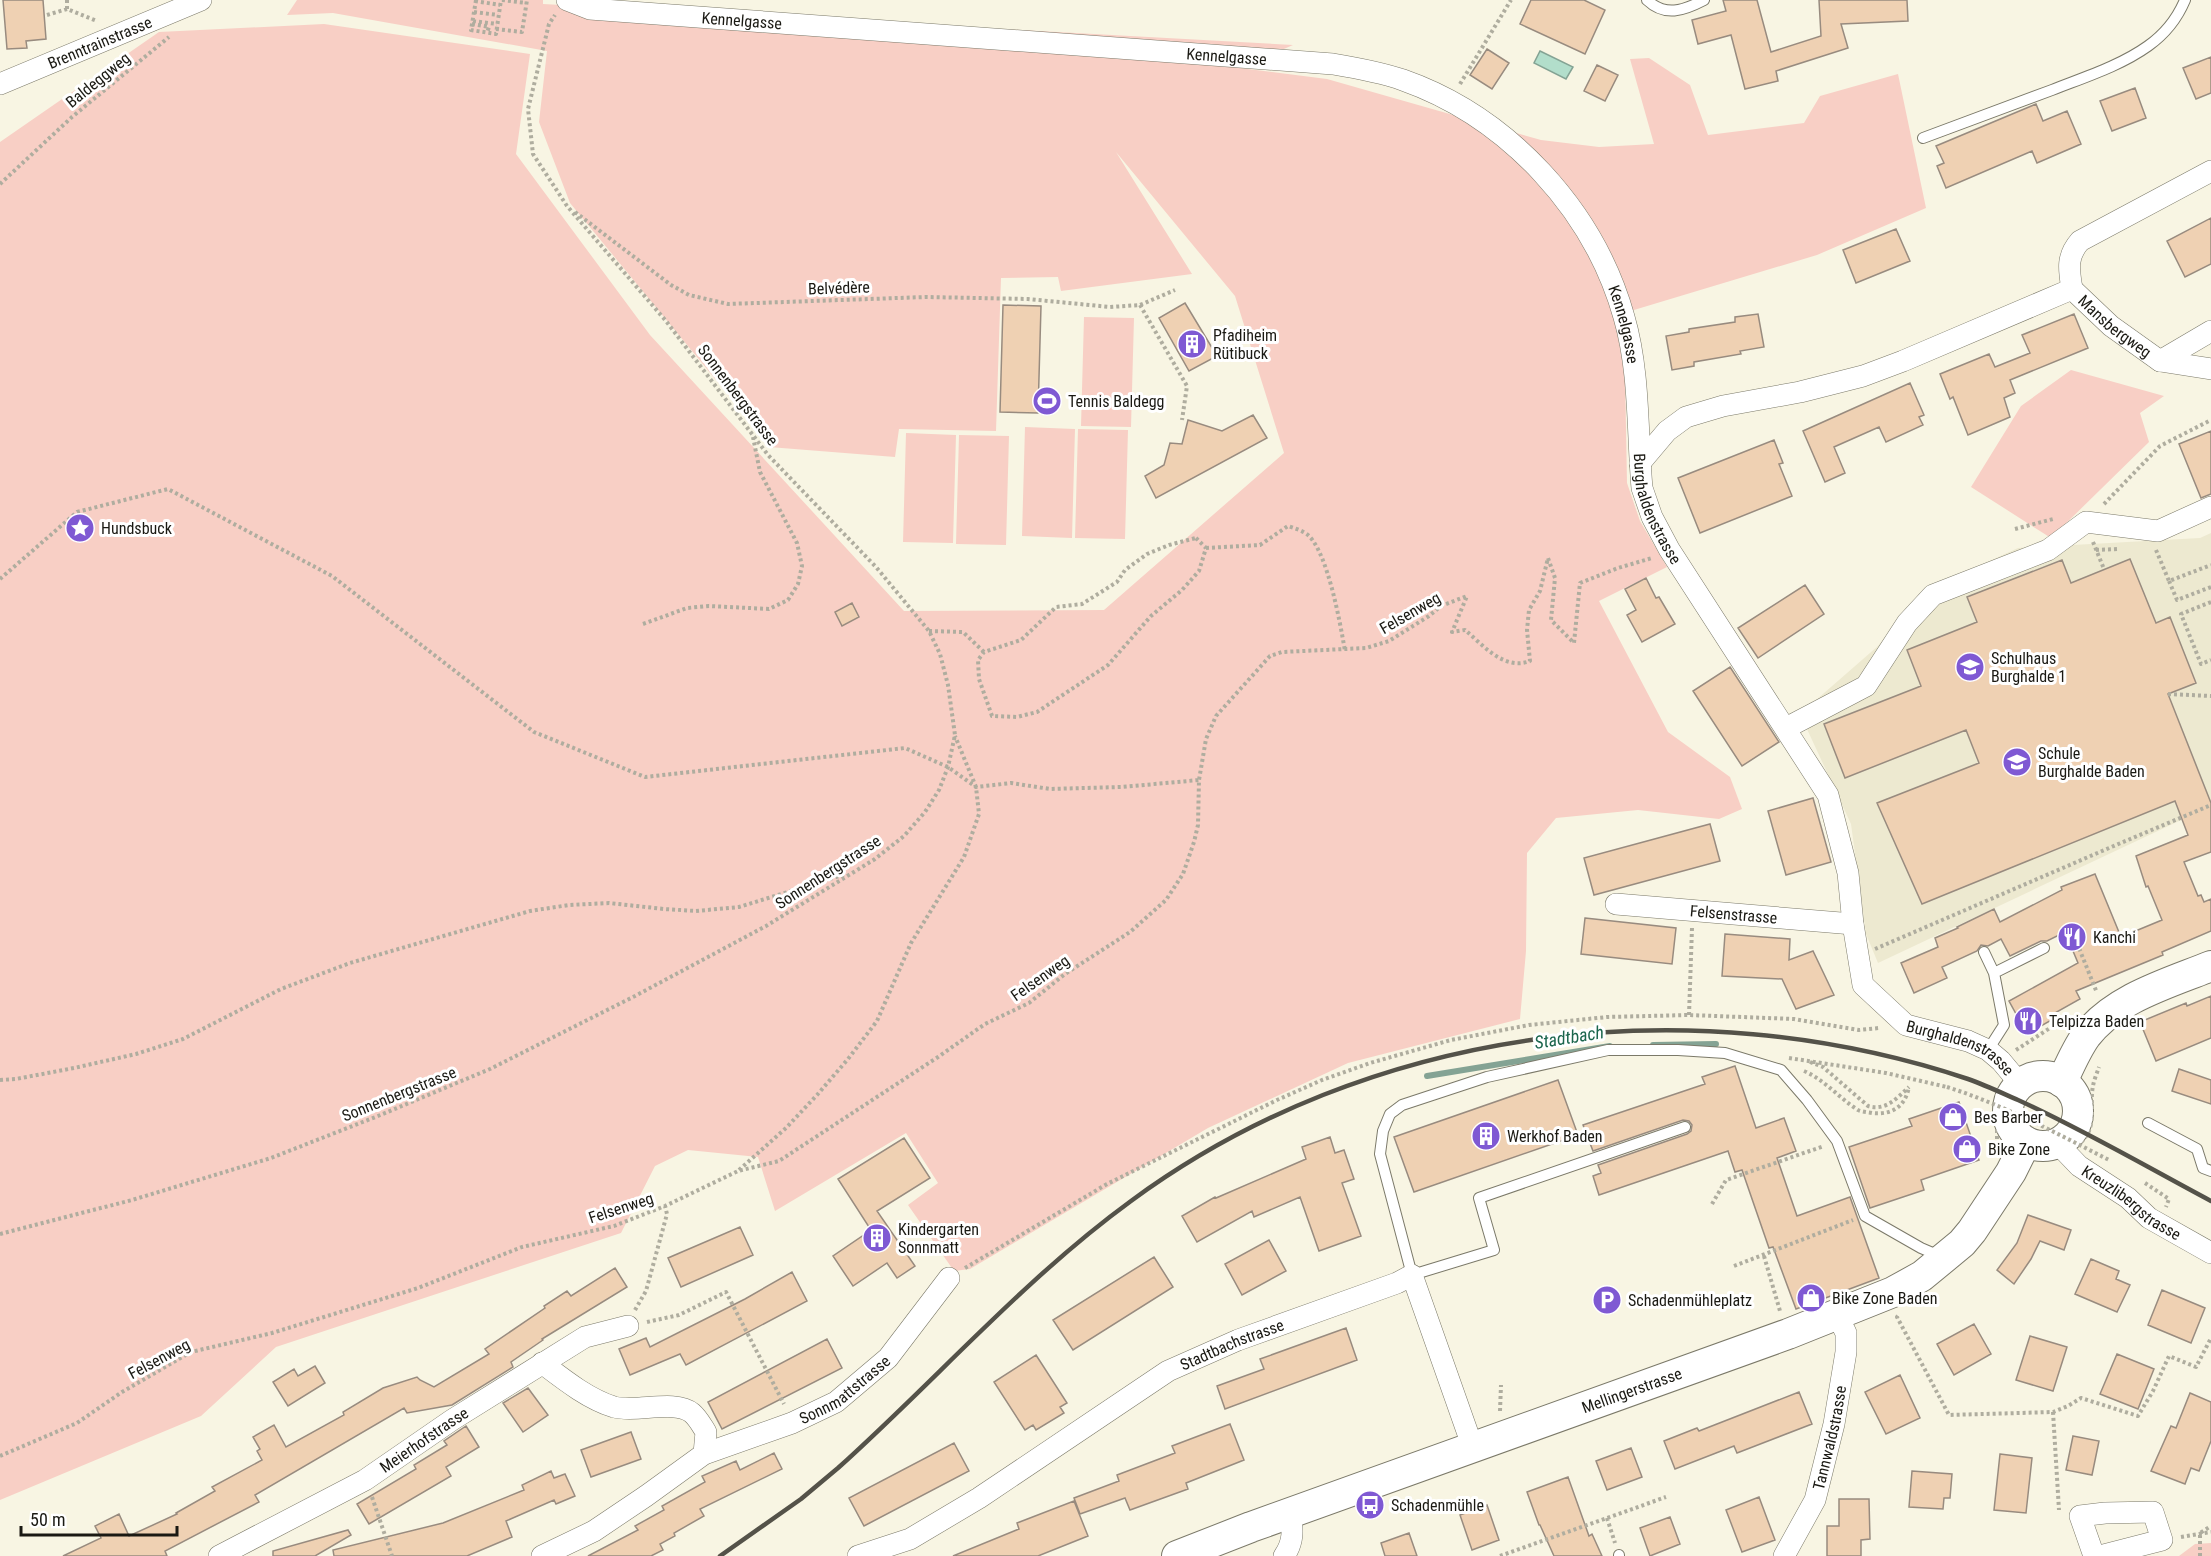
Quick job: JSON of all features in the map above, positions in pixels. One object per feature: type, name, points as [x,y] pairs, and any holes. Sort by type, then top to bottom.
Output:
[{"type":"main road","points":[[2062,1082],[2084,1039],[2099,1023],[2134,999],[2211,966]]},
{"type":"main road","points":[[2052,1077],[2062,1082],[2070,1088],[2085,1109],[2067,1137],[2047,1146],[2011,1144],[2017,1135],[2008,1114],[2009,1103],[2014,1093],[2008,1082],[2052,1077]]},
{"type":"main road","name":"Mellingerstrasse","points":[[1177,1556],[1837,1315],[1893,1292],[1922,1276],[1945,1258],[1972,1231],[2011,1172],[2011,1144]]},
{"type":"street","name":"Brenntrainstrasse","points":[[0,84],[201,0]]},
{"type":"street","name":"Kennelgasse","points":[[563,4],[590,9],[1333,64],[1403,80],[1450,101],[1486,123],[1527,157],[1549,181],[1577,218],[1603,262],[1617,296],[1631,348],[1636,384],[1640,463]]},
{"type":"street","points":[[2072,290],[2069,262],[2071,254],[2080,241],[2211,171]]},
{"type":"street","name":"Burghaldenstrasse","points":[[2008,1082],[2001,1061],[1988,1050],[1968,1041],[1906,1025],[1863,985],[1853,924],[1848,873],[1828,795],[1669,549],[1646,502],[1640,463],[1667,431],[1692,414],[1800,392],[1863,376],[2072,290]]},
{"type":"street","name":"Mansbergweg","points":[[2072,290],[2111,326],[2160,361],[2211,369]]},
{"type":"street","name":"Mansbergweg","points":[[2160,361],[2211,331]]},
{"type":"street","points":[[1786,728],[1866,686],[1907,623],[1934,595],[2048,550],[2086,522],[2158,531],[2211,507]]},
{"type":"street","name":"Felsenstrasse","points":[[1616,904],[1853,924]]},
{"type":"street","name":"Kreuzlibergstrasse","points":[[2057,1143],[2079,1166],[2128,1198],[2149,1218],[2211,1253]]},
{"type":"street","points":[[1412,1275],[1473,1448]]},
{"type":"street","name":"Stadtbachstrasse","points":[[858,1556],[913,1548],[988,1492],[1168,1371],[1238,1340],[1397,1283],[1412,1275]]},
{"type":"street","name":"Sonnmattstrasse","points":[[542,1556],[594,1531],[704,1454],[792,1423],[836,1402],[888,1358],[949,1278]]},
{"type":"street","name":"Tannwaldstrasse","points":[[1785,1556],[1815,1500],[1834,1424],[1846,1352],[1846,1332],[1837,1315]]},
{"type":"street","name":"Meierhofstrasse","points":[[219,1556],[366,1480],[452,1420],[585,1337],[628,1326]]},
{"type":"street","points":[[542,1363],[566,1381],[613,1407],[627,1410],[674,1407],[691,1412],[706,1432],[704,1454]]},
{"type":"street","points":[[2094,1556],[2080,1516],[2153,1512],[2162,1540],[2100,1556]]},
{"type":"street","points":[[1284,1556],[1292,1541],[1290,1513]]},
{"type":"lane","points":[[1647,0],[1662,10],[1674,12],[1704,0]]},
{"type":"lane","points":[[1923,138],[2073,82],[2133,56],[2167,30],[2185,0]]},
{"type":"lane","points":[[1994,973],[2044,948]]},
{"type":"lane","points":[[1984,952],[1994,973],[2004,1024],[1988,1050]]},
{"type":"lane","points":[[1684,1126],[1479,1198],[1494,1250],[1412,1275],[1380,1154],[1383,1131],[1390,1114],[1402,1106],[1488,1077],[1608,1050],[1725,1053],[1781,1070],[1807,1100],[1837,1141],[1865,1216],[1921,1248],[1945,1258]]},
{"type":"lane","points":[[2148,1123],[2197,1149],[2203,1168],[2211,1172]]},
{"type":"path","points":[[67,0],[67,9]]},
{"type":"path","points":[[1450,101],[1511,0]]},
{"type":"path","points":[[476,1],[526,2],[522,32],[472,22],[476,1]]},
{"type":"path","points":[[472,22],[489,27],[487,33],[496,34],[501,2]]},
{"type":"path","name":"Sonnenbergstrasse","points":[[0,1234],[132,1200],[271,1158],[490,1069],[635,996],[766,926],[875,859],[904,836],[925,812],[939,790],[948,767],[955,735],[948,685],[940,654],[929,631],[876,567],[768,455],[666,321],[567,206],[533,154],[528,109],[549,24],[563,4]]},
{"type":"path","points":[[47,15],[67,9],[123,32]]},
{"type":"path","points":[[474,12],[498,15]]},
{"type":"path","name":"Baldeggweg","points":[[0,184],[72,117],[174,34]]},
{"type":"path","name":"Belvédère","points":[[567,206],[671,285],[689,295],[728,304],[926,297],[1028,299],[1110,308],[1140,305],[1175,290]]},
{"type":"path","points":[[1140,305],[1187,386],[1182,420]]},
{"type":"path","points":[[2086,522],[2160,446],[2211,420]]},
{"type":"path","points":[[643,624],[687,608],[709,606],[770,609],[788,600],[798,584],[802,566],[797,543],[760,472],[752,434]]},
{"type":"path","points":[[0,579],[77,512],[168,489],[332,576],[534,732],[645,777],[905,748],[948,767],[976,788],[1011,783],[1050,789],[1122,787],[1200,780]]},
{"type":"path","points":[[2015,529],[2061,517]]},
{"type":"path","points":[[1206,548],[1199,571],[1182,591],[1151,616],[1108,666],[1037,712],[1017,717],[992,716],[979,679],[978,660],[984,652],[1021,640],[1056,607],[1082,604],[1117,582],[1125,570],[1147,554],[1169,544],[1196,538],[1206,548],[1260,544],[1288,525],[1308,534],[1320,552],[1341,626],[1345,651]]},
{"type":"path","name":"Felsenweg","points":[[0,1456],[77,1423],[122,1392],[191,1352],[272,1332],[418,1288],[522,1247],[614,1226],[665,1206],[738,1171],[779,1161],[985,1024],[1029,1004],[1065,974],[1130,932],[1153,914],[1176,887],[1189,861],[1198,825],[1200,780],[1210,727],[1216,716],[1270,656],[1282,652],[1345,651],[1389,641],[1441,606],[1467,596],[1452,632],[1465,630],[1504,661],[1520,665],[1530,661],[1527,630],[1529,610],[1539,591],[1548,558],[1555,578],[1551,620],[1574,643],[1580,583],[1654,557],[1669,549]]},
{"type":"path","points":[[2104,569],[2096,550],[2116,549]]},
{"type":"path","points":[[2156,550],[2177,600],[2211,587]]},
{"type":"path","points":[[2169,581],[2211,565]]},
{"type":"path","points":[[2211,602],[2181,614],[2201,664],[2211,660]]},
{"type":"path","points":[[929,631],[963,632],[984,652]]},
{"type":"path","points":[[2168,694],[2211,696]]},
{"type":"path","points":[[738,1171],[786,1128],[817,1095],[877,1022],[910,943],[964,857],[979,814],[976,788],[955,735]]},
{"type":"path","points":[[1858,957],[2115,844],[2211,805]]},
{"type":"path","points":[[0,1080],[16,1079],[95,1063],[183,1040],[281,989],[351,963],[530,910],[609,903],[696,911],[739,907],[852,873]]},
{"type":"path","points":[[1689,1015],[1693,910]]},
{"type":"path","points":[[2077,943],[2098,996]]},
{"type":"path","points":[[1781,1070],[1804,1071],[1821,1080],[1861,1112],[1891,1113],[1902,1106],[1909,1087],[1890,1104],[1876,1108],[1868,1106],[1823,1067],[1800,1058],[1886,1073],[1947,1088],[1974,1096],[2039,1123],[2109,1160]]},
{"type":"path","points":[[2085,1109],[2099,1066]]},
{"type":"path","points":[[2008,1082],[1997,1094],[2011,1144]]},
{"type":"path","points":[[1712,1204],[1726,1180],[1837,1141]]},
{"type":"path","points":[[665,1206],[667,1214],[646,1291],[629,1319],[628,1326],[679,1315],[726,1292],[789,1413],[792,1423]]},
{"type":"path","points":[[1734,1266],[1865,1216]]},
{"type":"path","points":[[1764,1256],[1778,1302]]},
{"type":"path","points":[[1897,1317],[1949,1415],[2053,1412],[2081,1398],[2138,1416],[2169,1356],[2196,1367],[2211,1338]]},
{"type":"path","points":[[1500,1415],[1501,1385]]},
{"type":"path","points":[[2053,1412],[2060,1513],[2080,1516]]},
{"type":"path","points":[[366,1480],[392,1556]]},
{"type":"path","points":[[1500,1556],[1666,1497]]},
{"type":"path","points":[[1607,1518],[1619,1555]]},
{"type":"path","points":[[2200,1533],[2211,1526]]},
{"type":"path","points":[[2162,1540],[2211,1532]]},
{"type":"path","points":[[2200,1533],[2200,1556]]},
{"type":"shaded area","points":[[297,0],[543,0],[543,4],[1293,45],[1240,68],[1327,79],[1541,140],[1599,147],[1654,144],[1630,59],[1649,58],[1690,85],[1708,135],[1804,123],[1820,96],[1898,74],[1926,208],[1817,255],[1614,316],[1625,374],[1627,483],[1640,521],[1667,567],[1599,601],[1668,732],[1730,777],[1742,809],[1719,819],[1638,810],[1556,818],[1527,853],[1526,951],[1520,1019],[1348,1063],[1208,1128],[970,1269],[954,1271],[908,1205],[938,1183],[906,1133],[775,1211],[758,1157],[688,1150],[655,1166],[621,1233],[276,1347],[201,1416],[0,1500],[0,142],[159,32],[324,24],[530,54],[516,154],[650,335],[904,611],[1104,610],[1284,453],[1235,296],[1116,152],[1192,274],[1061,291],[1058,277],[1001,278],[996,431],[899,429],[895,457],[769,447],[570,203],[539,122],[547,51],[333,13],[287,15]]},
{"type":"shaded area","points":[[1540,51],[1573,67],[1566,79],[1534,63]]},
{"type":"shaded area","points":[[1084,317],[1134,318],[1131,427],[1081,426]]},
{"type":"shaded area","points":[[2071,370],[2164,396],[2140,413],[2149,442],[2051,538],[1971,487],[2021,406]]},
{"type":"shaded area","points":[[1025,427],[1075,429],[1072,538],[1022,536]]},
{"type":"shaded area","points":[[1078,429],[1128,430],[1125,539],[1075,538]]},
{"type":"shaded area","points":[[906,433],[956,435],[953,543],[903,542]]},
{"type":"shaded area","points":[[959,435],[1009,436],[1006,545],[956,544]]},
{"type":"shaded area","name":"Schule Burghalde Baden","points":[[2211,533],[2211,810],[2179,821],[1878,963],[1866,934],[1851,824],[1800,714],[1878,646],[1920,593],[2018,548],[2200,538]]},
{"type":"shaded area","points":[[2211,1543],[2211,1556],[2179,1556],[2195,1544]]},
{"type":"building","points":[[3,0],[43,0],[46,39],[26,41],[27,48],[7,49]]},
{"type":"building","points":[[1531,0],[1584,0],[1605,10],[1585,54],[1520,24]]},
{"type":"building","points":[[1723,0],[1757,0],[1771,52],[1821,36],[1819,0],[1907,0],[1908,21],[1841,24],[1848,48],[1776,71],[1778,81],[1745,89],[1731,35],[1698,44],[1692,20],[1726,11]]},
{"type":"building","points":[[1487,49],[1509,63],[1492,89],[1470,75]]},
{"type":"building","points":[[2211,57],[2211,93],[2196,99],[2183,68]]},
{"type":"building","points":[[1597,65],[1618,75],[1605,101],[1584,91]]},
{"type":"building","points":[[2135,88],[2146,118],[2112,131],[2100,101]]},
{"type":"building","points":[[2036,104],[2043,121],[2067,111],[2081,144],[2037,163],[2032,151],[1946,188],[1937,166],[1944,163],[1936,146]]},
{"type":"building","points":[[2211,218],[2211,264],[2185,277],[2167,241]]},
{"type":"building","points":[[1896,229],[1910,261],[1856,283],[1843,250]]},
{"type":"building","name":"Pfadiheim Rütibuck","points":[[1185,303],[1217,356],[1189,371],[1159,318]]},
{"type":"building","points":[[1003,305],[1041,306],[1038,413],[1000,412]]},
{"type":"building","points":[[1758,314],[1764,347],[1740,351],[1741,354],[1694,362],[1694,366],[1672,370],[1666,336],[1689,332],[1689,329],[1735,322],[1735,317]]},
{"type":"building","points":[[2074,314],[2088,348],[2010,380],[2015,393],[2004,398],[2010,417],[1968,435],[1953,397],[1950,399],[1940,374],[1989,354],[1995,367],[2030,353],[2022,335]]},
{"type":"building","points":[[1910,383],[1924,415],[1919,417],[1923,425],[1886,442],[1879,427],[1834,447],[1845,473],[1825,482],[1803,431]]},
{"type":"building","points":[[1253,415],[1267,438],[1156,498],[1145,476],[1164,465],[1170,443],[1182,444],[1188,420],[1222,431]]},
{"type":"building","points":[[2211,431],[2211,494],[2201,498],[2179,444]]},
{"type":"building","points":[[1774,440],[1783,463],[1779,464],[1792,496],[1700,533],[1678,478]]},
{"type":"building","name":"Schule Burghalde Baden","points":[[2130,559],[2156,623],[2170,617],[2196,683],[2168,694],[2211,803],[2211,852],[2184,862],[2198,896],[2201,895],[2204,902],[2211,899],[2211,931],[2162,952],[2163,955],[2076,991],[2080,999],[2053,1014],[2055,1018],[2027,1034],[2009,1001],[2078,963],[2065,932],[2010,956],[2001,939],[1988,946],[1981,945],[1977,951],[1942,967],[1947,978],[1914,993],[1901,963],[1938,947],[1935,938],[1994,909],[2000,922],[2062,890],[2061,887],[2095,874],[2121,937],[2162,920],[2148,886],[2146,887],[2136,856],[2188,835],[2175,801],[1922,904],[1877,803],[1979,763],[1966,730],[1845,778],[1824,724],[1921,686],[1907,650],[1977,622],[1967,597],[2062,560],[2071,583]]},
{"type":"building","points":[[1646,578],[1656,598],[1659,597],[1675,624],[1642,642],[1627,615],[1636,610],[1625,589]]},
{"type":"building","points":[[1805,585],[1824,614],[1758,658],[1738,628]]},
{"type":"building","points":[[852,603],[859,617],[842,626],[835,612]]},
{"type":"building","points":[[1730,667],[1779,742],[1742,766],[1693,691]]},
{"type":"building","points":[[1813,798],[1831,862],[1786,875],[1768,811]]},
{"type":"building","points":[[1710,824],[1720,861],[1594,895],[1584,858]]},
{"type":"building","points":[[1585,918],[1676,928],[1672,964],[1581,954]]},
{"type":"building","points":[[1725,934],[1790,939],[1789,960],[1813,951],[1834,995],[1796,1009],[1782,979],[1722,976]]},
{"type":"building","points":[[2211,996],[2211,1038],[2156,1061],[2140,1022],[2186,1003],[2187,1006]]},
{"type":"building","points":[[1735,1066],[1756,1128],[1784,1118],[1796,1151],[1777,1158],[1797,1216],[1850,1197],[1879,1278],[1796,1309],[1773,1247],[1769,1248],[1742,1170],[1735,1172],[1728,1151],[1599,1195],[1593,1176],[1601,1173],[1598,1165],[1687,1134],[1691,1131],[1692,1125],[1689,1121],[1683,1120],[1593,1151],[1583,1125],[1705,1084],[1702,1077]]},
{"type":"building","points":[[2179,1069],[2211,1080],[2211,1104],[2172,1091]]},
{"type":"building","name":"Werkhof Baden","points":[[1558,1080],[1578,1135],[1414,1192],[1394,1137]]},
{"type":"building","points":[[1959,1102],[1979,1160],[1921,1180],[1924,1190],[1870,1208],[1849,1147],[1912,1126],[1909,1119]]},
{"type":"building","points":[[1330,1137],[1335,1153],[1344,1150],[1354,1179],[1342,1183],[1361,1236],[1319,1251],[1300,1197],[1254,1217],[1252,1211],[1197,1242],[1182,1216],[1215,1197],[1306,1159],[1302,1147]]},
{"type":"building","points":[[904,1138],[930,1178],[877,1211],[915,1266],[897,1278],[887,1263],[853,1286],[833,1256],[871,1230],[838,1179]]},
{"type":"building","points":[[2028,1215],[2071,1230],[2064,1250],[2040,1241],[2014,1284],[1997,1270],[2017,1243]]},
{"type":"building","points":[[740,1227],[753,1255],[681,1287],[668,1258]]},
{"type":"building","points":[[1269,1240],[1286,1271],[1242,1295],[1225,1264]]},
{"type":"building","points":[[1154,1257],[1173,1287],[1073,1350],[1053,1320]]},
{"type":"building","points":[[2091,1259],[2119,1271],[2116,1279],[2130,1285],[2117,1312],[2075,1294]]},
{"type":"building","points":[[615,1268],[627,1287],[542,1339],[511,1362],[513,1367],[452,1405],[407,1413],[404,1408],[255,1495],[259,1502],[165,1551],[167,1556],[63,1556],[101,1538],[95,1526],[119,1514],[129,1536],[177,1514],[215,1491],[212,1487],[262,1460],[257,1451],[260,1449],[253,1437],[274,1425],[286,1447],[344,1415],[343,1412],[383,1388],[417,1377],[434,1387],[489,1354],[485,1349],[545,1308],[544,1306],[567,1291],[571,1296]]},
{"type":"building","points":[[792,1272],[807,1301],[686,1365],[680,1354],[630,1375],[619,1349],[646,1338],[650,1347],[745,1299]]},
{"type":"building","points":[[2162,1290],[2205,1308],[2191,1343],[2148,1325]]},
{"type":"building","points":[[1974,1324],[1991,1354],[1954,1375],[1937,1344]]},
{"type":"building","points":[[1346,1328],[1357,1360],[1225,1409],[1217,1386],[1264,1369],[1260,1359]]},
{"type":"building","points":[[2030,1336],[2067,1347],[2053,1391],[2016,1380]]},
{"type":"building","points":[[827,1339],[842,1368],[722,1429],[708,1402]]},
{"type":"building","points":[[2117,1354],[2154,1369],[2138,1409],[2100,1394]]},
{"type":"building","points":[[1036,1355],[1067,1403],[1060,1407],[1064,1413],[1036,1430],[1033,1425],[1025,1430],[994,1382]]},
{"type":"building","points":[[315,1366],[325,1383],[288,1406],[273,1382],[294,1369],[298,1376]]},
{"type":"building","points":[[1900,1375],[1920,1418],[1886,1434],[1865,1392]]},
{"type":"building","points":[[528,1388],[548,1415],[523,1432],[503,1403]]},
{"type":"building","points":[[1799,1392],[1812,1424],[1737,1453],[1734,1446],[1675,1469],[1664,1441],[1697,1428],[1699,1431]]},
{"type":"building","points":[[2190,1393],[2211,1402],[2211,1441],[2199,1471],[2191,1468],[2185,1484],[2151,1471],[2171,1426],[2176,1428]]},
{"type":"building","points":[[1230,1424],[1244,1460],[1186,1483],[1188,1489],[1130,1510],[1125,1498],[1080,1514],[1074,1498],[1119,1481],[1117,1475],[1175,1453],[1172,1446]]},
{"type":"building","points":[[466,1426],[479,1447],[446,1467],[451,1476],[369,1524],[357,1504],[416,1469],[414,1465],[447,1445],[444,1441]]},
{"type":"building","points":[[631,1432],[641,1459],[591,1477],[581,1450]]},
{"type":"building","points":[[2073,1436],[2099,1441],[2092,1475],[2066,1470]]},
{"type":"building","points":[[954,1443],[969,1471],[864,1526],[849,1498]]},
{"type":"building","points":[[1631,1448],[1642,1477],[1607,1490],[1596,1461]]},
{"type":"building","points":[[774,1453],[782,1469],[700,1509],[704,1516],[660,1544],[663,1550],[651,1556],[588,1556],[638,1530],[635,1526],[664,1510],[662,1506],[705,1482],[702,1476],[736,1461],[740,1470]]},
{"type":"building","points":[[2000,1454],[2032,1458],[2026,1513],[1994,1510]]},
{"type":"building","points":[[551,1471],[554,1478],[565,1474],[575,1496],[556,1504],[554,1500],[506,1521],[512,1537],[467,1556],[334,1556],[333,1550],[443,1523],[524,1490],[522,1485]]},
{"type":"building","points":[[1912,1471],[1952,1474],[1950,1498],[1944,1498],[1943,1509],[1909,1507]]},
{"type":"building","points":[[1568,1477],[1589,1536],[1592,1534],[1602,1556],[1554,1556],[1539,1525],[1527,1492]]},
{"type":"building","points":[[1759,1497],[1775,1540],[1742,1552],[1726,1510]]},
{"type":"building","points":[[1839,1499],[1869,1499],[1870,1539],[1861,1540],[1861,1556],[1827,1556],[1827,1526],[1839,1526]]},
{"type":"building","points":[[1074,1501],[1088,1536],[1038,1556],[953,1556],[1019,1529],[1017,1523]]},
{"type":"building","points":[[1487,1505],[1499,1540],[1472,1550],[1460,1515]]},
{"type":"building","points":[[1670,1517],[1680,1544],[1650,1556],[1640,1528]]},
{"type":"building","points":[[348,1530],[351,1535],[315,1556],[273,1556],[273,1551]]},
{"type":"building","points":[[1409,1533],[1417,1556],[1385,1556],[1381,1543]]},
{"type":"waterway","name":"Stadtbach","points":[[1653,1045],[1716,1044]]},
{"type":"waterway","name":"Stadtbach","points":[[1427,1076],[1610,1046]]},
{"type":"railway","points":[[720,1556],[801,1499],[838,1468],[1054,1263],[1131,1201],[1224,1142],[1323,1095],[1427,1061],[1534,1039],[1643,1031],[1753,1034],[1862,1050],[1968,1079],[1993,1089],[2067,1124],[2211,1201]]},
{"type":"place","name":"Pfadiheim Rütibuck","points":[[1192,344]]},
{"type":"place","name":"Tennis Baldegg","points":[[1047,401]]},
{"type":"place","name":"Hundsbuck","points":[[80,528]]},
{"type":"place","name":"Schulhaus Burghalde 1","points":[[1970,667]]},
{"type":"place","name":"Schule Burghalde Baden","points":[[2017,762]]},
{"type":"place","name":"Kanchi","points":[[2072,937]]},
{"type":"place","name":"Telpizza Baden","points":[[2028,1021]]},
{"type":"place","name":"Bes Barber","points":[[1953,1117]]},
{"type":"place","name":"Werkhof Baden","points":[[1486,1136]]},
{"type":"place","name":"Bike Zone","points":[[1967,1149]]},
{"type":"place","name":"Kindergarten Sonnmatt","points":[[877,1238]]},
{"type":"place","name":"Bike Zone Baden","points":[[1811,1298]]},
{"type":"place","name":"Schadenmühleplatz","points":[[1607,1300]]},
{"type":"place","name":"Schadenmühle","points":[[1370,1505]]}]
